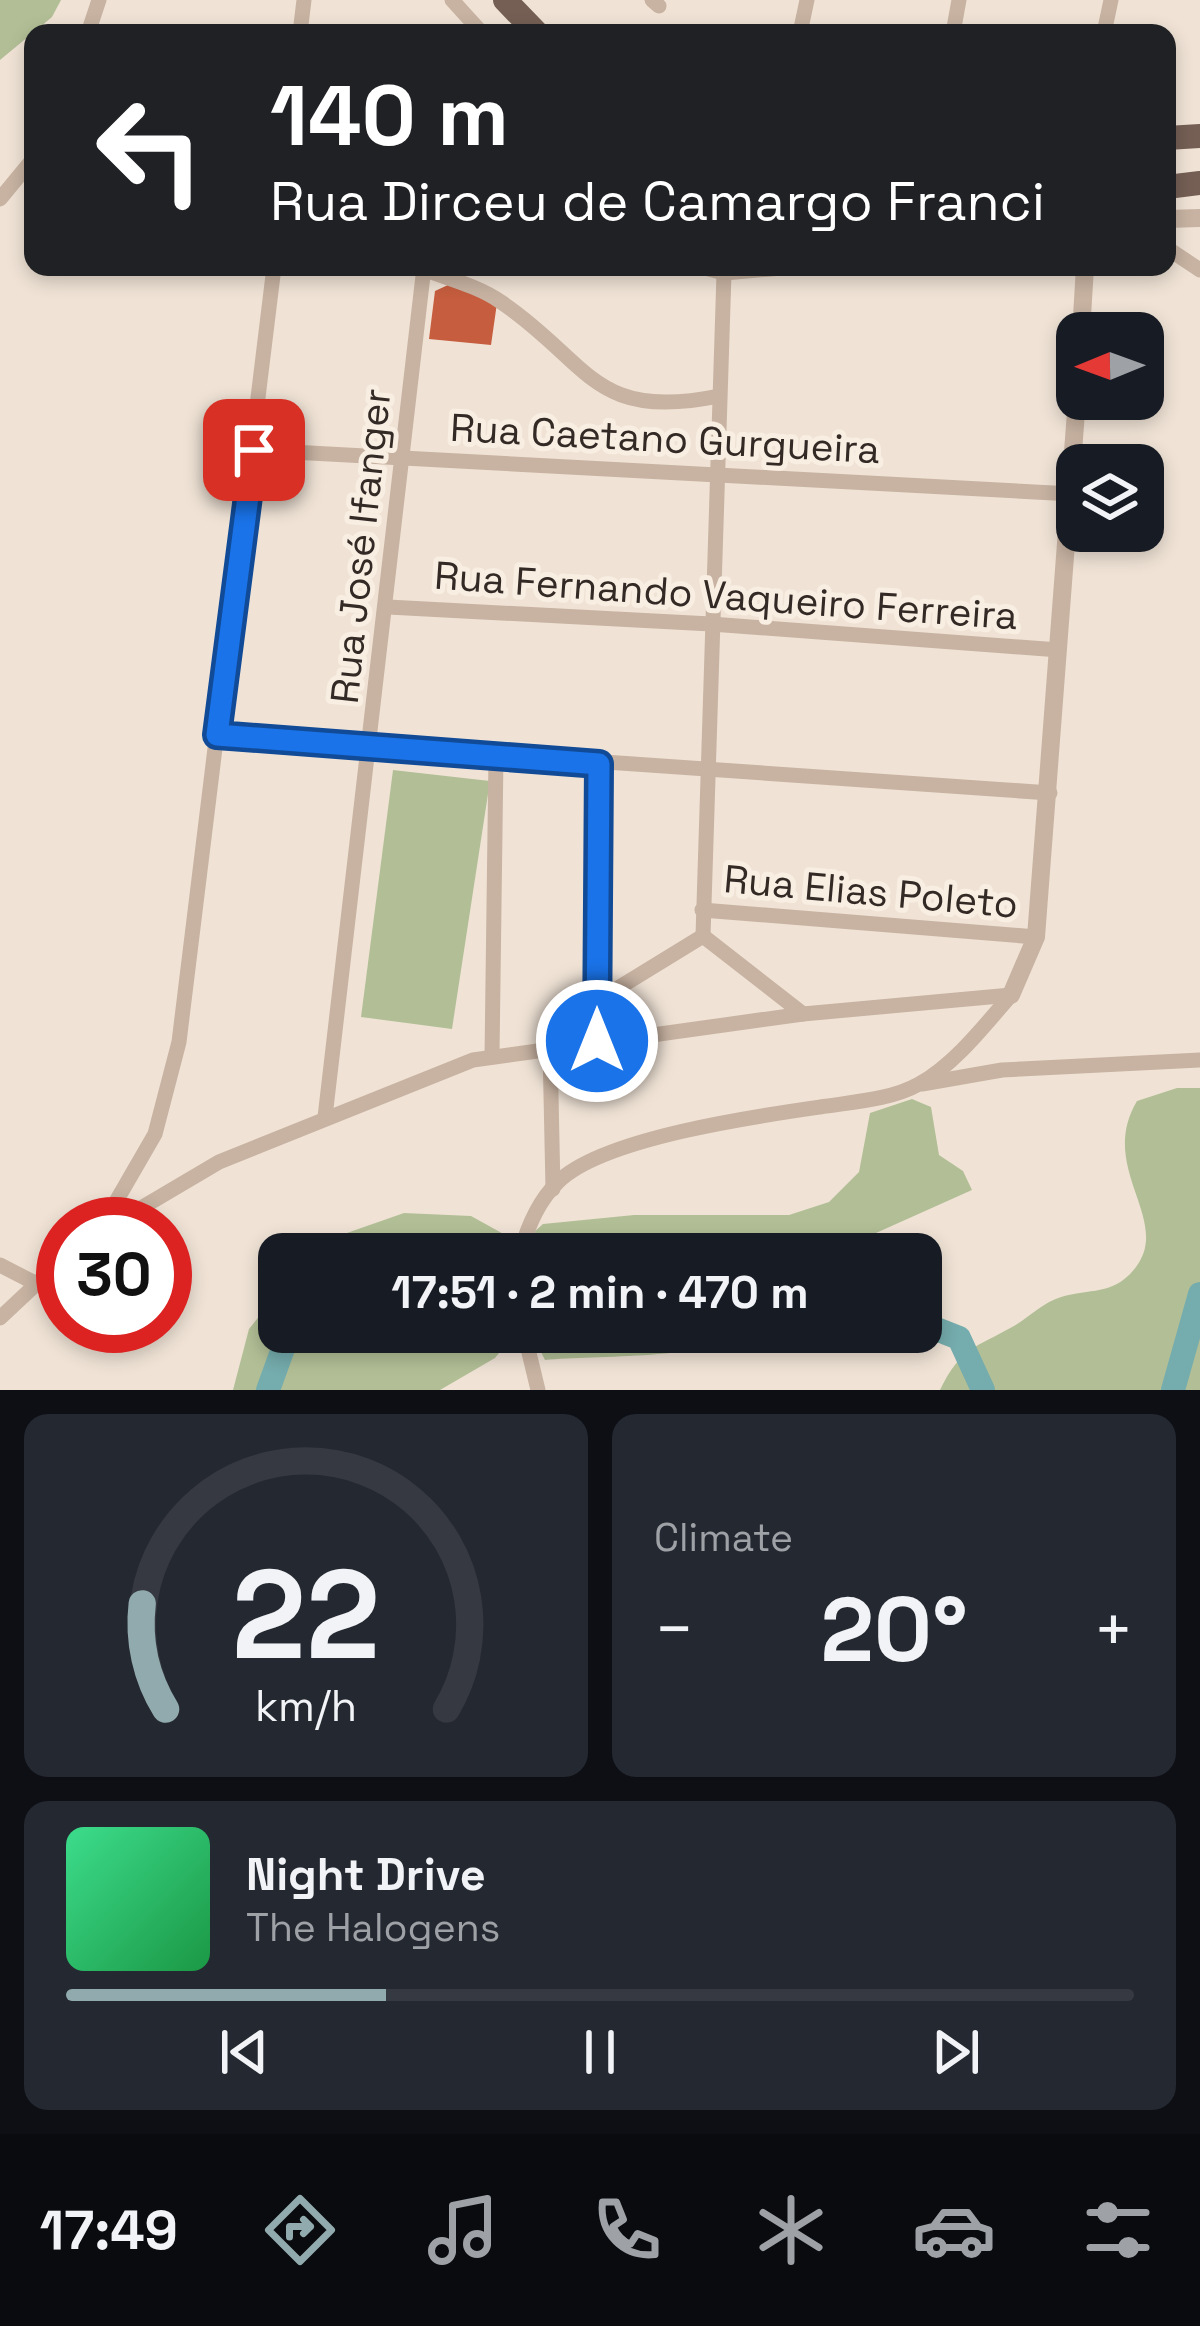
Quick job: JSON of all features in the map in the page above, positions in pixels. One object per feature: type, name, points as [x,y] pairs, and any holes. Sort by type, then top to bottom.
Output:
[{"type":"main road","points":[[505,0],[528,24]]},
{"type":"street","points":[[452,0],[474,24]]},
{"type":"street","points":[[0,199],[24,170]]},
{"type":"street","points":[[120,1197],[140,1165],[166,1105],[179,1042],[273,276]]},
{"type":"street","name":"Rua José Ifanger","points":[[325,1117],[423,276]]},
{"type":"street","name":"Rua Caetano Gurgueira","points":[[442,276],[499,301],[566,360],[625,399],[674,405],[719,396]]},
{"type":"street","name":"Rua Elias Poleto","points":[[703,936],[724,276]]},
{"type":"street","points":[[1083,312],[1085,276]]},
{"type":"street","name":"Rua Caetano Gurgueira","points":[[254,450],[1056,493]]},
{"type":"street","points":[[918,1085],[979,1032],[1011,995],[1036,937],[1068,552]]},
{"type":"street","name":"Rua Fernando Vaqueiro Ferreira","points":[[388,607],[712,624],[1060,650]]},
{"type":"street","points":[[217,735],[370,750],[1050,793]]},
{"type":"street","points":[[492,1056],[496,755]]},
{"type":"street","points":[[597,1041],[599,764]]},
{"type":"street","name":"Rua Elias Poleto","points":[[702,910],[1036,937]]},
{"type":"street","points":[[597,1001],[703,936],[803,1014]]},
{"type":"street","points":[[160,1197],[219,1162],[325,1117],[492,1056],[803,1014],[1011,995]]},
{"type":"street","points":[[550,1048],[553,1189]]},
{"type":"street","points":[[531,1233],[553,1189],[598,1157],[715,1125],[1002,1070],[1200,1060]]},
{"type":"street","points":[[0,1265],[35,1283],[0,1318]]},
{"type":"street","points":[[529,1353],[538,1390]]},
{"type":"green space","points":[[0,0],[61,0],[44,24],[24,24],[24,40],[0,60]]},
{"type":"green space","points":[[393,770],[490,781],[452,1029],[361,1017]]},
{"type":"green space","points":[[1177,1088],[1200,1088],[1200,1390],[940,1390],[955,1365],[979,1345],[1055,1299],[1111,1287],[1136,1267],[1145,1249],[1146,1230],[1125,1148],[1127,1125],[1137,1101]]},
{"type":"green space","points":[[912,1099],[931,1107],[939,1155],[963,1171],[972,1190],[876,1233],[533,1233],[543,1224],[634,1215],[789,1215],[829,1202],[859,1172],[870,1113]]},
{"type":"green space","points":[[404,1213],[471,1216],[502,1233],[347,1233]]},
{"type":"green space","points":[[258,1318],[258,1353],[499,1353],[440,1390],[233,1390],[249,1329]]},
{"type":"green space","points":[[542,1353],[670,1353],[651,1355],[545,1360]]},
{"type":"building","points":[[448,285],[497,303],[491,345],[429,339],[435,291]]},
{"type":"waterway","points":[[1173,1390],[1200,1294]]},
{"type":"waterway","points":[[942,1331],[959,1338],[983,1390]]},
{"type":"waterway","points":[[268,1390],[281,1353]]},
{"type":"route","points":[[254,450],[217,735],[599,764],[597,1041]]}]
